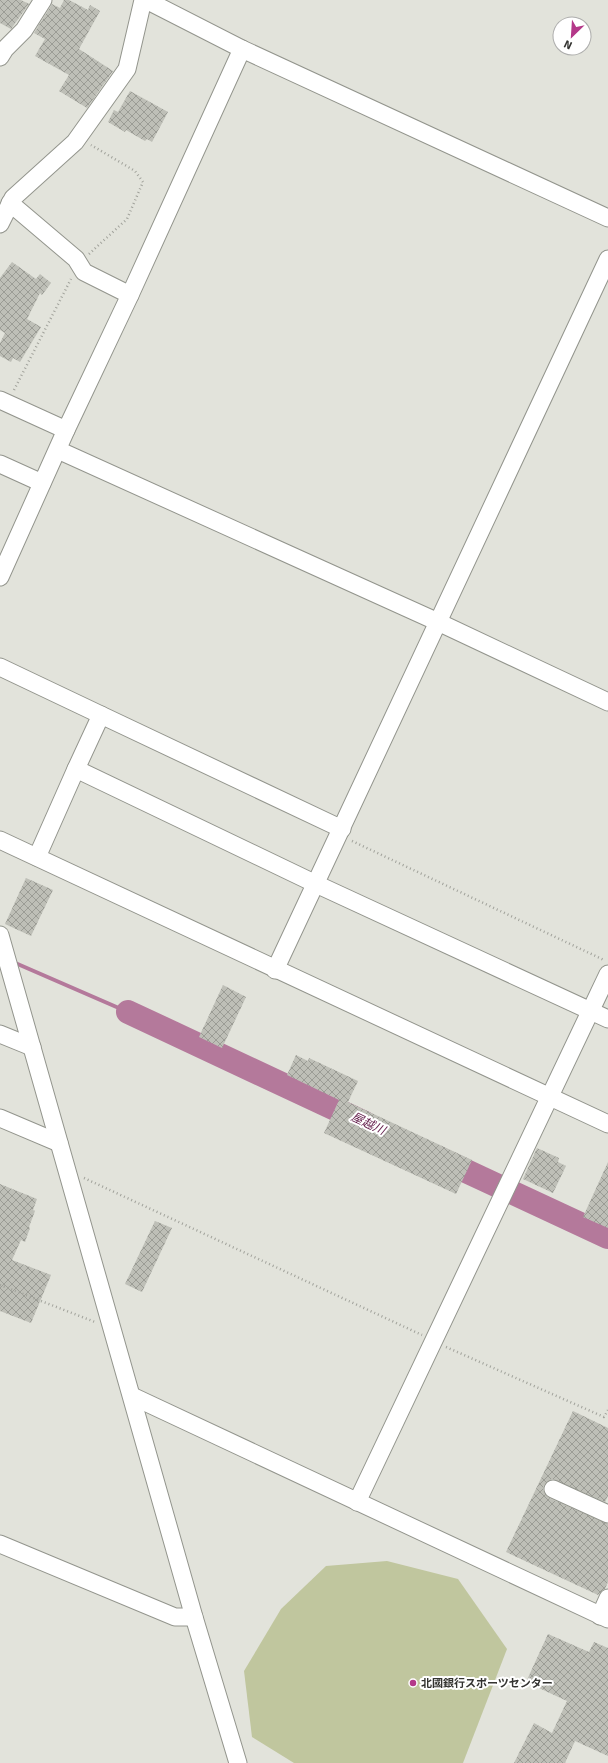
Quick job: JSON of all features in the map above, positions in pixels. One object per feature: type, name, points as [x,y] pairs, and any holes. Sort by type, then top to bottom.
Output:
[{"type":"street","points":[[0,57],[5,49],[24,30],[44,0]]},
{"type":"street","points":[[0,224],[8,197],[74,142],[127,69],[142,0]]},
{"type":"street","points":[[146,0],[242,49],[608,218]]},
{"type":"street","points":[[0,577],[66,430],[130,296],[242,49]]},
{"type":"street","points":[[8,197],[76,260],[84,272],[130,296]]},
{"type":"street","points":[[275,970],[608,259]]},
{"type":"street","points":[[0,400],[66,430]]},
{"type":"street","points":[[58,450],[438,622],[608,702]]},
{"type":"street","points":[[0,464],[42,483]]},
{"type":"street","points":[[0,668],[102,715],[340,832]]},
{"type":"street","points":[[37,857],[102,715]]},
{"type":"street","points":[[76,769],[316,884],[608,1019]]},
{"type":"street","points":[[0,840],[275,970],[608,1124]]},
{"type":"street","points":[[0,935],[114,1329],[194,1617],[238,1763]]},
{"type":"street","points":[[357,1502],[608,974]]},
{"type":"street","points":[[0,1034],[32,1047]]},
{"type":"street","points":[[0,1118],[59,1143]]},
{"type":"street","points":[[132,1396],[604,1618],[608,1598]]},
{"type":"street","points":[[553,1489],[608,1514]]},
{"type":"street","points":[[0,1544],[175,1617],[194,1617]]},
{"type":"path","points":[[340,832],[608,962]]},
{"type":"path","points":[[67,1170],[433,1341],[604,1417],[608,1410]]},
{"type":"path","points":[[0,1285],[114,1329]]},
{"type":"green space","points":[[387,1561],[458,1579],[507,1649],[463,1763],[294,1763],[252,1737],[244,1671],[281,1609],[326,1566]]},
{"type":"building","points":[[0,0],[21,0],[29,4],[11,29],[0,23]]},
{"type":"building","points":[[64,0],[69,0],[88,10],[90,5],[100,11],[79,49],[113,71],[87,108],[59,91],[69,75],[35,56],[45,39],[34,33],[52,4],[60,8]]},
{"type":"building","points":[[130,91],[168,112],[152,142],[147,139],[145,141],[126,130],[125,132],[108,122],[114,110],[118,112]]},
{"type":"building","points":[[12,262],[36,279],[40,274],[51,283],[42,295],[40,293],[27,319],[41,327],[20,362],[13,358],[11,362],[0,356],[0,343],[5,333],[0,330],[0,278]]},
{"type":"building","points":[[26,878],[53,890],[31,936],[5,924]]},
{"type":"building","points":[[223,985],[246,997],[222,1048],[199,1037]]},
{"type":"building","points":[[296,1055],[308,1061],[309,1058],[358,1081],[348,1102],[472,1160],[456,1194],[324,1133],[339,1100],[287,1075]]},
{"type":"building","points":[[537,1148],[559,1158],[558,1162],[566,1166],[553,1193],[523,1179]]},
{"type":"building","points":[[608,1162],[608,1228],[583,1217]]},
{"type":"building","points":[[0,1184],[37,1199],[33,1210],[35,1211],[25,1242],[21,1240],[12,1260],[51,1275],[31,1323],[0,1311]]},
{"type":"building","points":[[155,1221],[172,1228],[142,1292],[125,1284]]},
{"type":"building","points":[[573,1411],[608,1428],[608,1496],[605,1502],[552,1479],[544,1485],[543,1490],[549,1498],[608,1524],[608,1582],[605,1589],[598,1595],[506,1552]]},
{"type":"building","points":[[548,1634],[589,1652],[594,1642],[608,1648],[608,1756],[575,1741],[565,1763],[514,1763],[534,1723],[552,1733],[567,1701],[526,1682]]},
{"type":"waterway","points":[[13,962],[128,1012]]},
{"type":"waterway","name":"屋越川","points":[[128,1012],[365,1123]]},
{"type":"waterway","name":"屋越川","points":[[438,1158],[608,1237]]},
{"type":"place","name":"北國銀行スポーツセンター","points":[[413,1683]]}]
